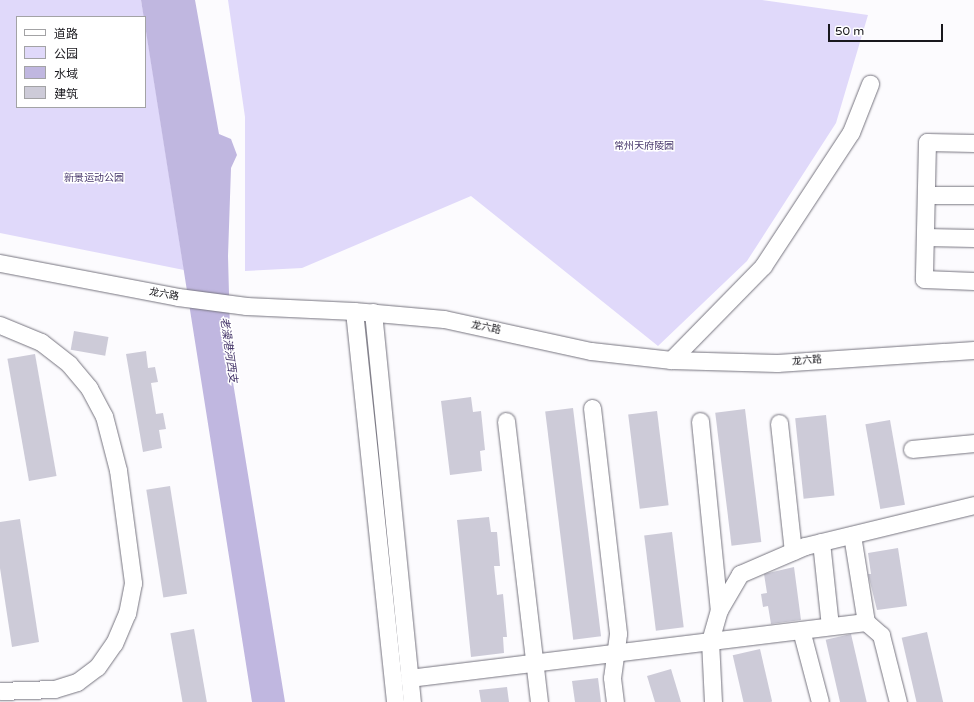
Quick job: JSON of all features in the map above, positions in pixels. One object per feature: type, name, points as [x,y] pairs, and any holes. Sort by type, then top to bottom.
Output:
[{"type":"street","points":[[671,360],[763,266],[851,132],[870,84]]},
{"type":"street","points":[[974,143],[927,142],[924,279],[974,280]]},
{"type":"street","points":[[926,195],[974,195]]},
{"type":"street","points":[[925,237],[974,238]]},
{"type":"street","name":"龙六路","points":[[0,263],[178,297],[246,306],[373,312],[444,319],[590,351],[671,360],[777,363],[974,350]]},
{"type":"street","points":[[354,311],[395,702]]},
{"type":"street","points":[[373,312],[412,702]]},
{"type":"street","points":[[0,325],[41,342],[69,364],[89,388],[104,416],[118,470],[133,583],[127,613],[114,643],[97,667],[77,682],[54,689],[0,691]]},
{"type":"street","points":[[592,408],[618,634],[612,678],[615,702]]},
{"type":"street","points":[[506,421],[539,702]]},
{"type":"street","points":[[700,421],[718,610]]},
{"type":"street","points":[[779,424],[793,551]]},
{"type":"street","points":[[912,449],[974,443]]},
{"type":"street","points":[[713,702],[710,641],[718,610],[740,574],[793,551],[821,542],[974,505]]},
{"type":"street","points":[[852,535],[866,622],[881,635],[898,702]]},
{"type":"street","points":[[821,542],[830,626]]},
{"type":"street","points":[[409,678],[866,622]]},
{"type":"street","points":[[801,630],[820,702]]},
{"type":"green space","name":"新景运动公园","points":[[0,0],[141,0],[144,16],[16,16],[16,108],[146,108],[146,29],[184,270],[0,233]]},
{"type":"green space","name":"常州天府陵园","points":[[228,0],[762,0],[868,15],[836,123],[747,261],[658,346],[471,196],[302,268],[245,271],[245,117]]},
{"type":"water","name":"老澡港河西支","points":[[141,0],[195,0],[219,134],[231,139],[237,155],[231,168],[228,256],[231,370],[285,702],[252,702],[146,32],[146,16],[144,16]]},
{"type":"building","points":[[74,331],[108,337],[105,356],[71,350]]},
{"type":"building","points":[[146,351],[148,368],[155,367],[158,382],[151,383],[156,414],[163,413],[166,429],[159,430],[162,448],[143,452],[126,354]]},
{"type":"building","points":[[35,354],[57,476],[29,481],[7,359]]},
{"type":"building","points":[[471,397],[473,412],[481,411],[485,450],[480,451],[482,471],[450,475],[441,401]]},
{"type":"building","points":[[573,408],[601,636],[573,640],[545,411]]},
{"type":"building","points":[[745,409],[761,542],[732,546],[715,413]]},
{"type":"building","points":[[657,411],[669,505],[640,509],[628,415]]},
{"type":"building","points":[[826,415],[834,496],[804,499],[795,418]]},
{"type":"building","points":[[890,420],[905,505],[880,509],[865,424]]},
{"type":"building","points":[[170,486],[187,594],[163,597],[146,490]]},
{"type":"building","points":[[489,517],[491,532],[497,532],[500,566],[494,566],[497,595],[503,594],[507,637],[503,637],[504,653],[471,657],[457,520]]},
{"type":"building","points":[[20,519],[39,642],[12,647],[0,568],[0,522]]},
{"type":"building","points":[[672,532],[684,627],[656,631],[644,535]]},
{"type":"building","points":[[898,548],[907,606],[877,610],[868,574],[871,574],[868,553]]},
{"type":"building","points":[[794,567],[801,620],[771,624],[768,606],[763,607],[761,594],[767,593],[764,574]]},
{"type":"building","points":[[194,629],[207,702],[183,702],[170,633]]},
{"type":"building","points":[[927,632],[943,702],[916,702],[902,638]]},
{"type":"building","points":[[851,634],[867,702],[840,702],[826,640]]},
{"type":"building","points":[[760,649],[772,702],[743,702],[733,655]]},
{"type":"building","points":[[671,669],[681,702],[655,702],[647,676]]},
{"type":"building","points":[[598,678],[601,702],[575,702],[572,681]]},
{"type":"building","points":[[507,687],[509,702],[481,702],[479,690]]}]
